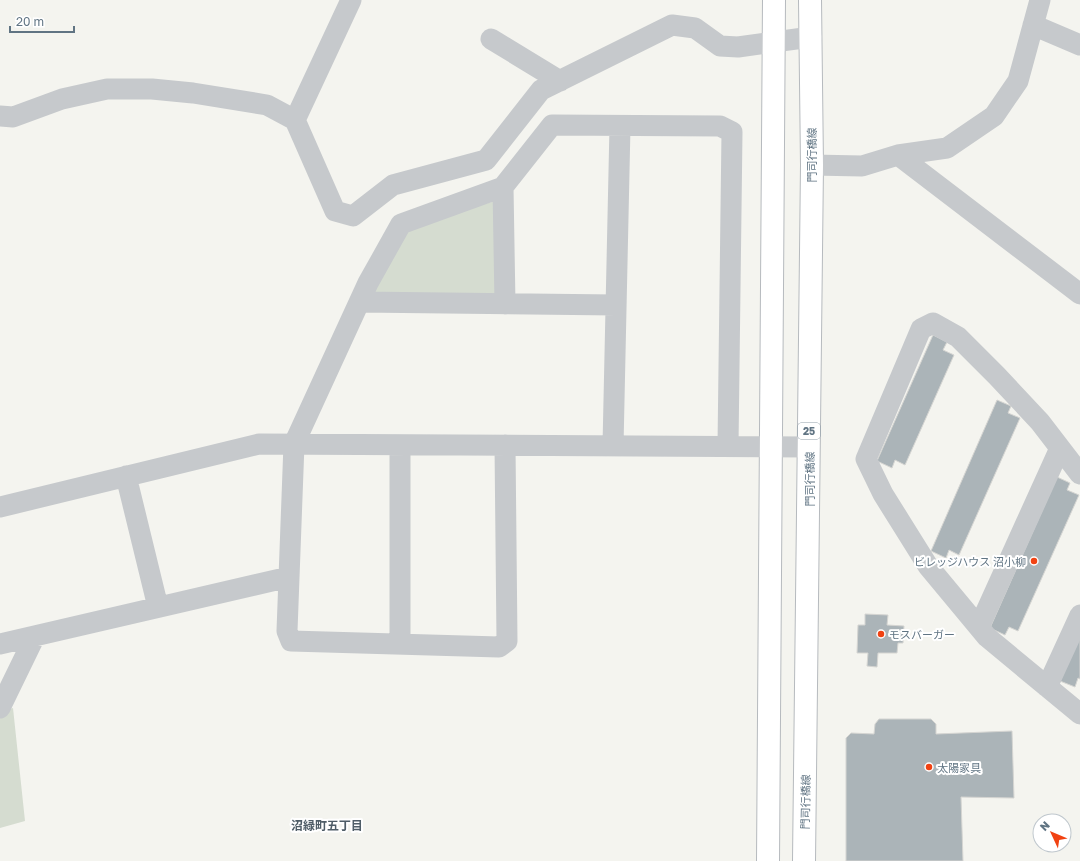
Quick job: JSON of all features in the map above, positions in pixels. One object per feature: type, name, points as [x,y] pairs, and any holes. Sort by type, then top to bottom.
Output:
[{"type":"main road","points":[[768,861],[774,0]]},
{"type":"main road","name":"門司行橋線","points":[[804,861],[812,165],[810,0]]},
{"type":"street","points":[[295,120],[351,0]]},
{"type":"street","points":[[812,165],[862,166],[898,155],[947,148],[994,116],[1018,81],[1040,0]]},
{"type":"street","points":[[0,116],[13,118],[62,99],[107,89],[152,89],[193,93],[267,105],[295,120],[335,211],[353,216],[393,185],[486,160],[542,90],[672,25],[695,28],[720,46],[738,47],[811,37]]},
{"type":"street","points":[[1033,25],[1080,45]]},
{"type":"street","points":[[492,39],[560,81]]},
{"type":"street","points":[[505,445],[507,641],[499,647],[291,641],[287,631],[294,444],[368,283],[401,224],[503,187],[552,125],[720,126],[732,132],[728,446]]},
{"type":"street","points":[[613,446],[620,126]]},
{"type":"street","points":[[898,155],[1080,294]]},
{"type":"street","points":[[503,187],[505,304]]},
{"type":"street","points":[[360,302],[616,305]]},
{"type":"street","points":[[1080,474],[1040,422],[998,376],[958,337],[933,323],[921,329],[866,459],[883,494],[928,566],[987,637],[1080,714]]},
{"type":"street","points":[[0,507],[259,444],[809,447]]},
{"type":"street","points":[[400,445],[400,644]]},
{"type":"street","points":[[979,627],[1060,448]]},
{"type":"street","points":[[126,476],[158,607]]},
{"type":"street","points":[[0,644],[289,577]]},
{"type":"street","points":[[1047,687],[1080,615]]},
{"type":"street","points":[[0,708],[35,636]]},
{"type":"shaded area","points":[[499,200],[501,287],[494,296],[373,293],[403,226]]},
{"type":"shaded area","points":[[13,708],[25,821],[0,828],[0,712]]},
{"type":"building","points":[[933,335],[947,342],[943,350],[954,355],[905,465],[895,460],[892,468],[877,461]]},
{"type":"building","name":"ビレッジハウス 沼小柳","points":[[997,400],[1011,406],[1008,413],[1020,418],[959,555],[949,550],[946,558],[931,551]]},
{"type":"building","name":"ビレッジハウス 沼小柳","points":[[1057,477],[1070,483],[1067,490],[1079,495],[1018,631],[1009,627],[1005,635],[990,628]]},
{"type":"building","name":"モスバーガー","points":[[865,614],[888,615],[887,625],[904,626],[903,643],[898,643],[897,653],[878,653],[877,667],[867,666],[868,653],[857,653],[858,625],[865,625]]},
{"type":"building","points":[[1080,634],[1080,679],[1078,678],[1075,687],[1060,681]]},
{"type":"building","name":"太陽家具","points":[[879,719],[931,719],[936,724],[936,734],[1012,731],[1014,798],[961,797],[963,861],[846,861],[846,738],[851,733],[874,734],[875,724]]},
{"type":"place","name":"ビレッジハウス 沼小柳","points":[[1034,561]]},
{"type":"place","name":"モスバーガー","points":[[881,634]]},
{"type":"place","name":"太陽家具","points":[[929,767]]},
{"type":"district","name":"沼緑町五丁目","points":[[327,825]]}]
